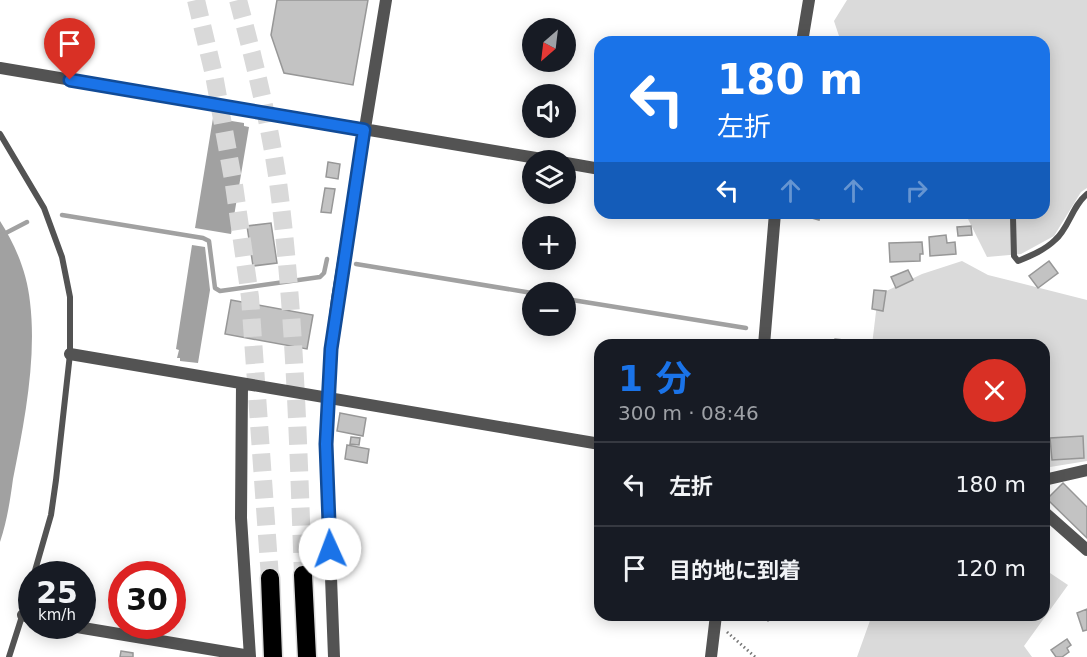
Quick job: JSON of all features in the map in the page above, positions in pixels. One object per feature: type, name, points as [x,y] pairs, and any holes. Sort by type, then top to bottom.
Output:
[{"type":"highway","points":[[303,575],[307,657]]},
{"type":"highway","points":[[270,578],[273,657]]},
{"type":"street","points":[[334,657],[326,444],[328,399],[336,309],[386,0]]},
{"type":"street","points":[[803,36],[809,0]]},
{"type":"street","points":[[0,68],[522,156]]},
{"type":"street","points":[[576,165],[594,168]]},
{"type":"street","points":[[764,339],[774,219]]},
{"type":"street","points":[[70,354],[594,443]]},
{"type":"street","points":[[96,630],[250,656],[241,518],[242,384]]},
{"type":"street","points":[[1050,479],[1086,472]]},
{"type":"street","points":[[1050,517],[1087,550]]},
{"type":"street","points":[[711,657],[716,621]]},
{"type":"lane","points":[[0,134],[44,208],[62,257],[70,297],[70,354],[51,515],[38,561]]},
{"type":"lane","points":[[1013,219],[1014,256],[1018,261],[1031,256],[1056,240],[1080,200],[1087,194]]},
{"type":"lane","points":[[9,657],[18,637]]},
{"type":"path","points":[[719,621],[755,657]]},
{"type":"shaded area","points":[[847,0],[1087,0],[1087,188],[1081,192],[1054,236],[1021,254],[987,257],[968,219],[1050,219],[1050,36],[839,36],[834,21]]},
{"type":"shaded area","points":[[213,118],[244,123],[244,126],[249,127],[231,234],[195,228]]},
{"type":"shaded area","points":[[0,221],[16,250],[26,281],[30,302],[32,346],[25,414],[8,511],[0,542]]},
{"type":"shaded area","points":[[192,245],[205,247],[210,290],[198,363],[180,361],[180,358],[177,358],[179,350],[176,349]]},
{"type":"shaded area","points":[[962,261],[988,275],[1087,300],[1087,461],[1050,467],[1050,339],[873,339],[878,295],[922,274]]},
{"type":"shaded area","points":[[1050,573],[1068,585],[1050,610]]},
{"type":"shaded area","points":[[870,621],[1042,621],[1024,646],[1032,657],[857,657]]},
{"type":"building","points":[[277,0],[368,0],[353,85],[284,73],[271,35]]},
{"type":"building","points":[[328,162],[340,164],[338,179],[326,177]]},
{"type":"building","points":[[325,188],[335,189],[331,213],[321,212]]},
{"type":"building","points":[[271,223],[277,263],[253,266],[247,226]]},
{"type":"building","points":[[971,226],[972,235],[958,236],[957,227]]},
{"type":"building","points":[[946,235],[947,243],[955,242],[956,254],[930,256],[929,237]]},
{"type":"building","points":[[922,242],[923,254],[920,254],[920,261],[890,262],[889,243]]},
{"type":"building","points":[[1049,261],[1058,273],[1038,288],[1029,276]]},
{"type":"building","points":[[908,270],[913,280],[896,288],[891,277]]},
{"type":"building","points":[[874,290],[886,291],[883,311],[872,309]]},
{"type":"building","points":[[231,300],[313,315],[307,349],[225,334]]},
{"type":"building","points":[[340,413],[366,418],[363,436],[337,431]]},
{"type":"building","points":[[1083,436],[1084,458],[1052,460],[1050,438]]},
{"type":"building","points":[[351,437],[360,438],[359,445],[350,444]]},
{"type":"building","points":[[347,445],[369,449],[367,463],[345,459]]},
{"type":"building","points":[[1063,483],[1087,507],[1087,538],[1050,502],[1050,496]]},
{"type":"building","points":[[1087,609],[1087,630],[1083,631],[1077,613]]},
{"type":"building","points":[[1067,639],[1071,645],[1067,648],[1069,652],[1062,657],[1056,657],[1051,650]]},
{"type":"building","points":[[121,651],[133,653],[133,657],[120,657]]},
{"type":"waterway","points":[[62,215],[203,238],[209,241],[215,288],[220,291],[320,277],[324,273],[327,259]]},
{"type":"waterway","points":[[0,236],[27,222]]},
{"type":"waterway","points":[[356,264],[522,291]]},
{"type":"waterway","points":[[576,301],[746,328]]},
{"type":"tunnel","points":[[196,0],[214,75],[234,185],[250,297],[270,578]]},
{"type":"tunnel","points":[[238,0],[270,136],[284,231],[295,378],[303,575]]},
{"type":"route","points":[[70,80],[364,130],[331,349],[326,444],[330,549]]}]
